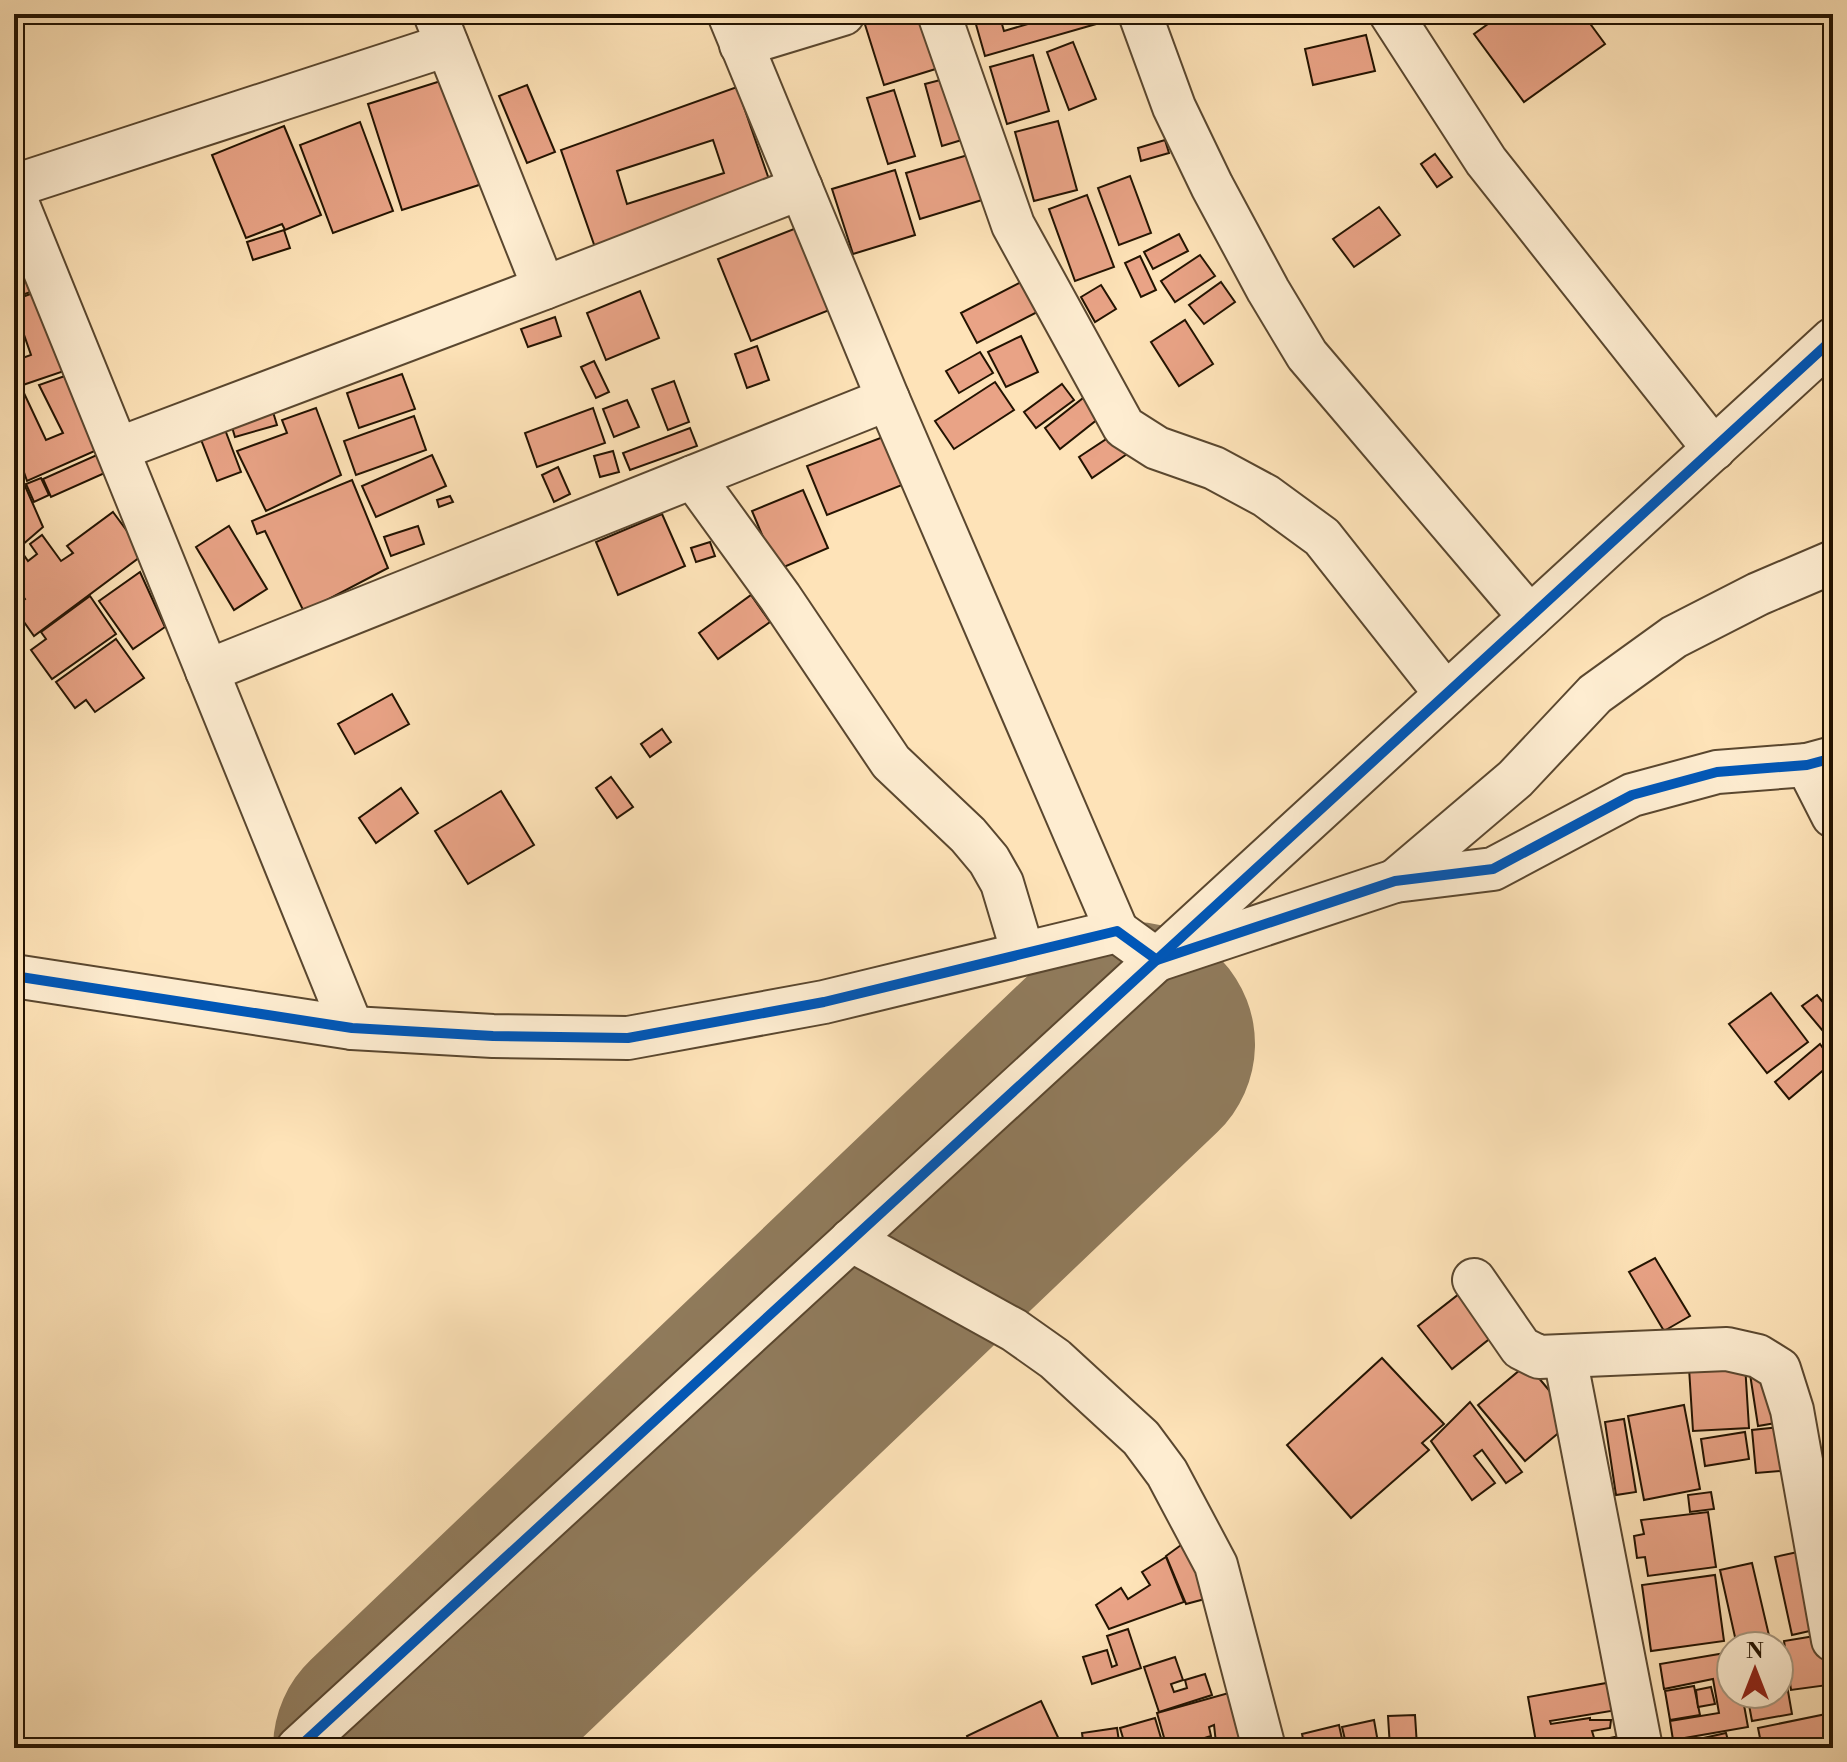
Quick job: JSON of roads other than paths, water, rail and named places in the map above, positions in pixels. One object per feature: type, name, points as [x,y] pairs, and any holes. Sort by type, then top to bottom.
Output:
[{"type":"street","points":[[843,14],[735,30],[888,399],[1117,931],[1157,960]]},
{"type":"street","points":[[939,14],[1013,225],[1124,427],[1157,448],[1214,468],[1266,496],[1322,537],[1446,694]]},
{"type":"street","points":[[1140,14],[1174,107],[1212,186],[1307,355],[1530,617]]},
{"type":"street","points":[[1391,14],[1486,161],[1714,449]]},
{"type":"street","points":[[14,186],[441,29],[544,288]]},
{"type":"street","points":[[118,449],[801,188]]},
{"type":"street","points":[[14,195],[352,1028]]},
{"type":"street","points":[[298,1748],[1833,339]]},
{"type":"street","points":[[207,671],[888,399]]},
{"type":"street","points":[[693,477],[780,597],[891,762],[968,835],[989,860],[1002,883],[1023,953]]},
{"type":"street","points":[[1395,881],[1515,779],[1595,694],[1674,637],[1758,594],[1833,562]]},
{"type":"street","points":[[1157,960],[1395,881],[1493,869],[1632,795],[1717,772],[1820,762],[1833,816]]},
{"type":"street","points":[[14,976],[352,1028],[493,1036],[628,1038],[824,1002],[1117,931]]},
{"type":"street","points":[[851,1240],[1014,1330],[1055,1359],[1141,1438],[1167,1473],[1216,1565],[1264,1748]]},
{"type":"street","points":[[1474,1280],[1521,1348],[1539,1357],[1727,1349],[1758,1356],[1779,1369],[1792,1410],[1833,1640]]},
{"type":"street","points":[[1565,1357],[1641,1748]]}]
